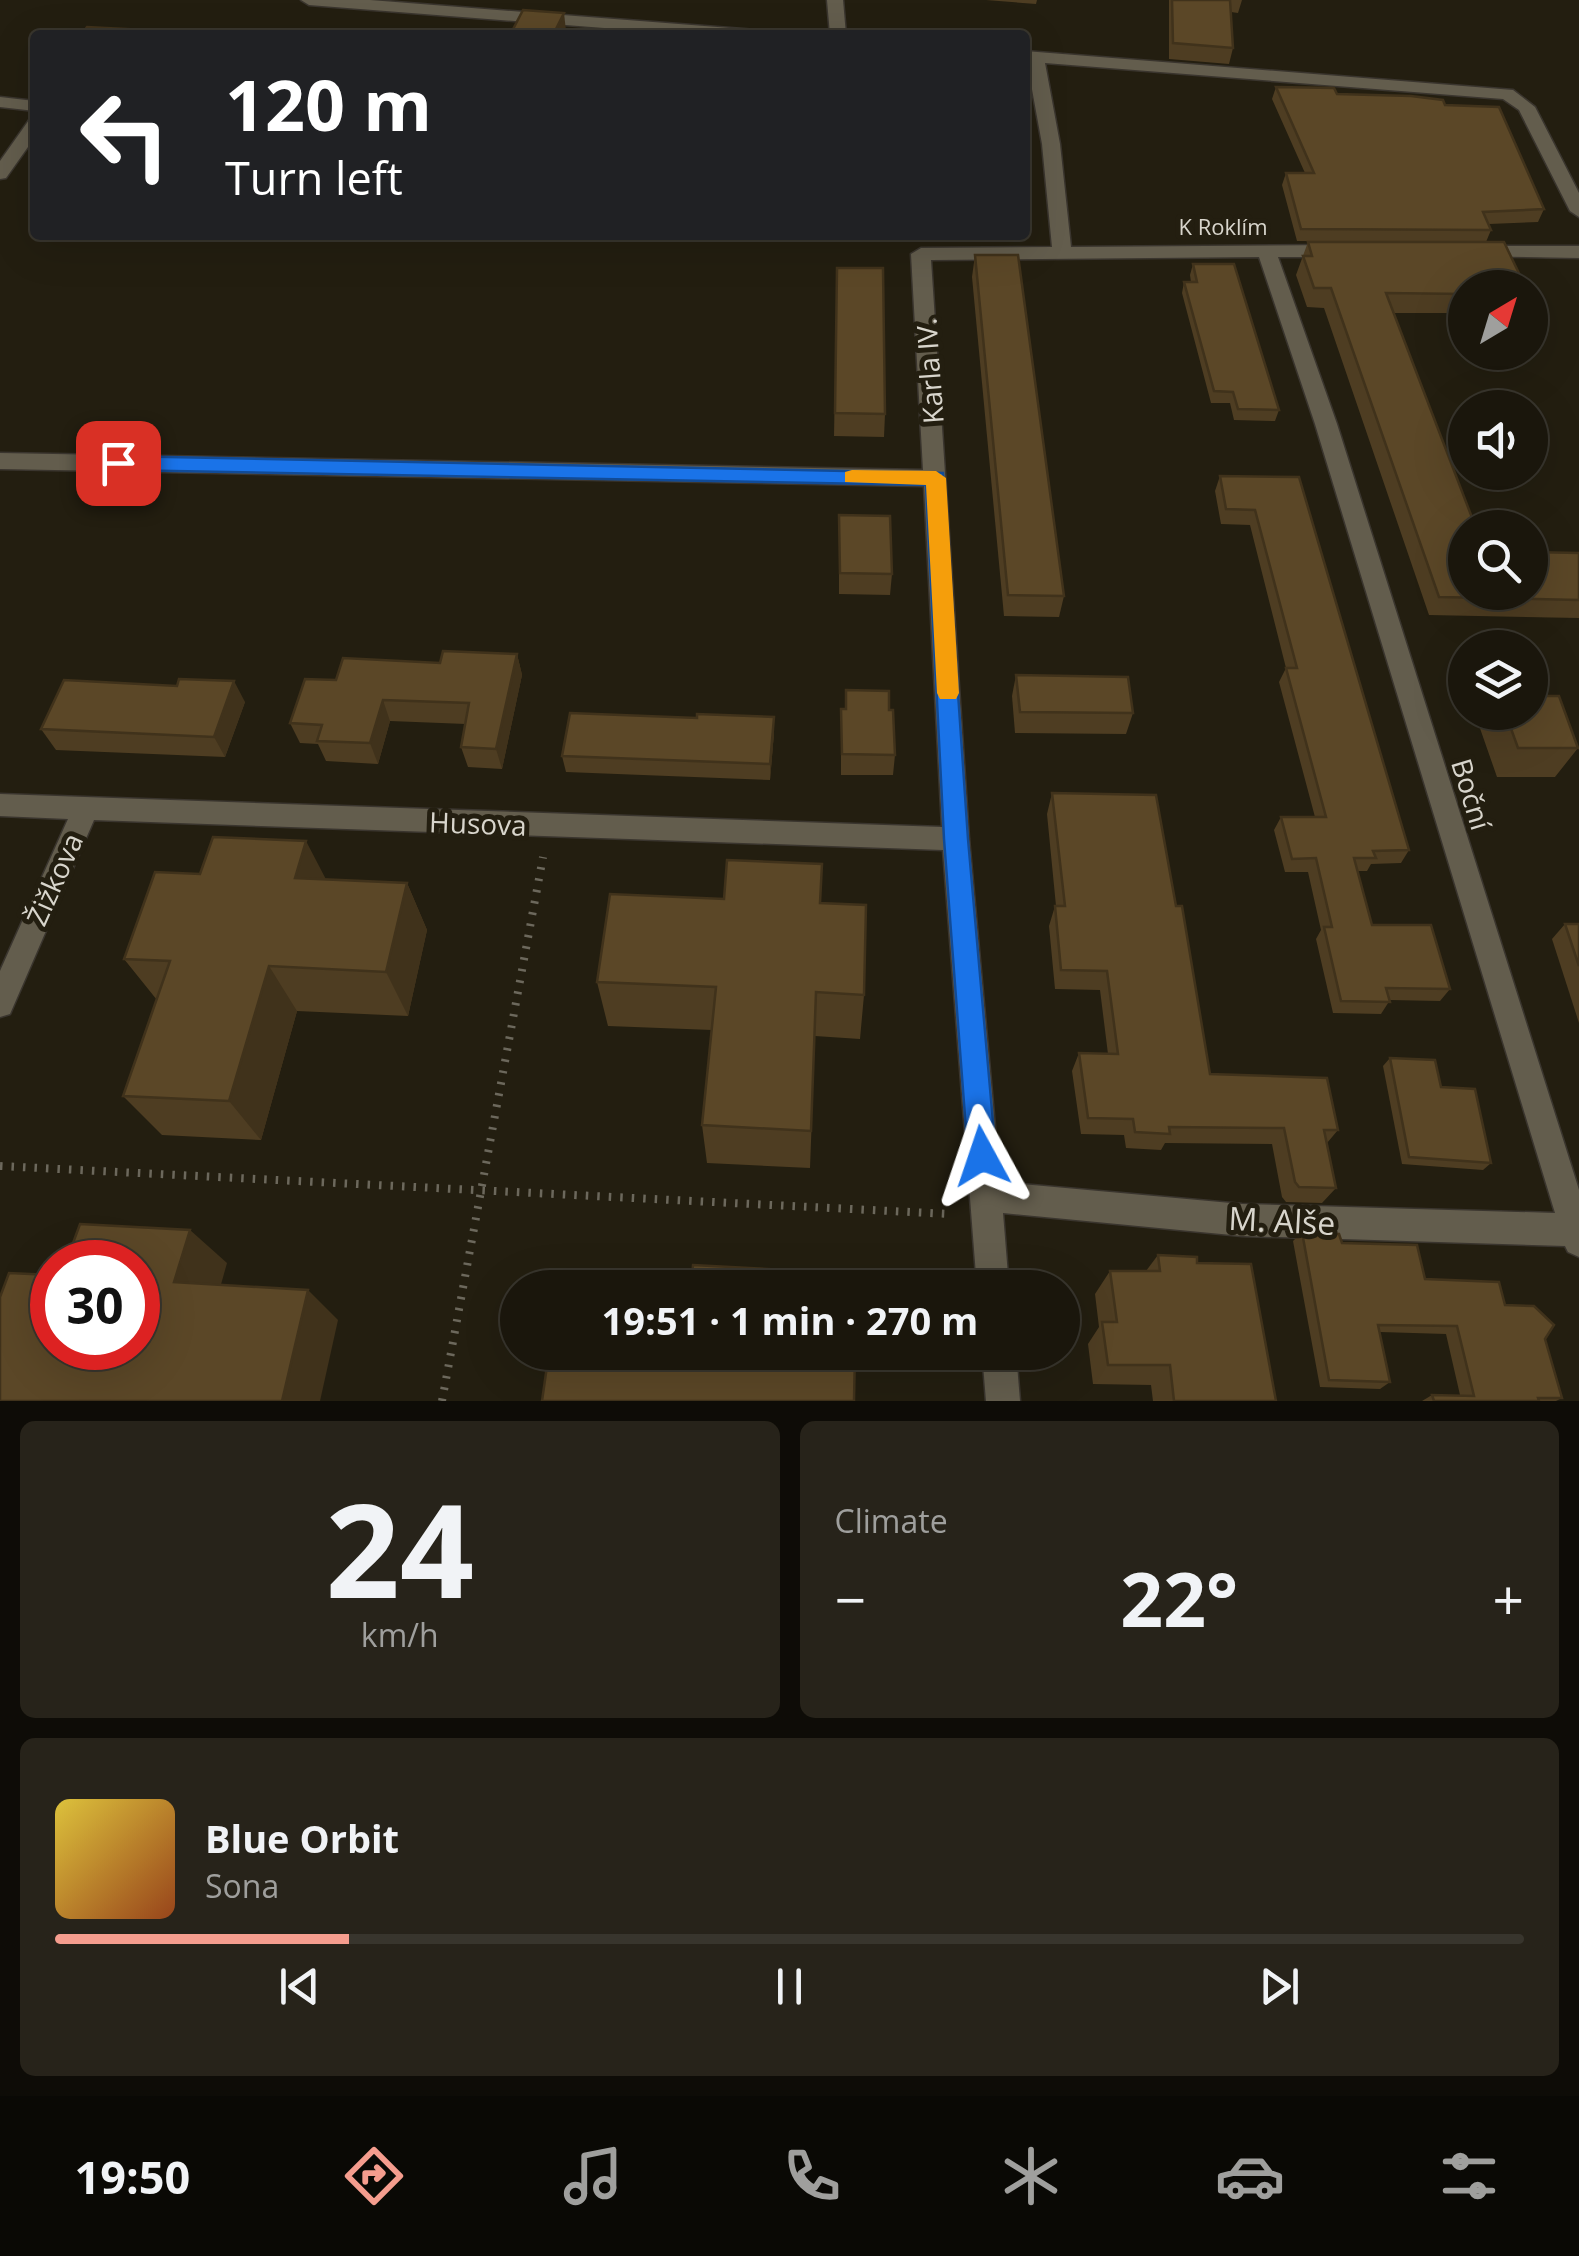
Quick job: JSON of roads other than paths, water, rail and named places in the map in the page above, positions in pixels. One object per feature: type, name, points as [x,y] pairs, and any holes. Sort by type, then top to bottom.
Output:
[{"type":"street","points":[[309,0],[692,30]]},
{"type":"street","points":[[836,0],[838,30]]},
{"type":"street","points":[[1062,250],[1051,144],[1030,56],[1506,94],[1526,106],[1579,211]]},
{"type":"street","points":[[0,102],[30,105]]},
{"type":"street","points":[[0,174],[30,131]]},
{"type":"street","points":[[1030,143],[1051,144]]},
{"type":"street","name":"K Roklím","points":[[1062,250],[1364,251]]},
{"type":"street","name":"Karla IV.","points":[[991,1270],[956,839],[921,254],[1062,250]]},
{"type":"street","name":"Boční","points":[[1266,251],[1326,424],[1578,1234]]},
{"type":"street","points":[[1462,252],[1579,252]]},
{"type":"street","points":[[0,460],[936,478]]},
{"type":"street","name":"Husova","points":[[0,804],[956,839]]},
{"type":"street","name":"Žižkova","points":[[0,1004],[84,810]]},
{"type":"street","name":"M. Alše","points":[[986,1206],[1578,1234]]},
{"type":"street","points":[[1000,1370],[1003,1401]]}]
